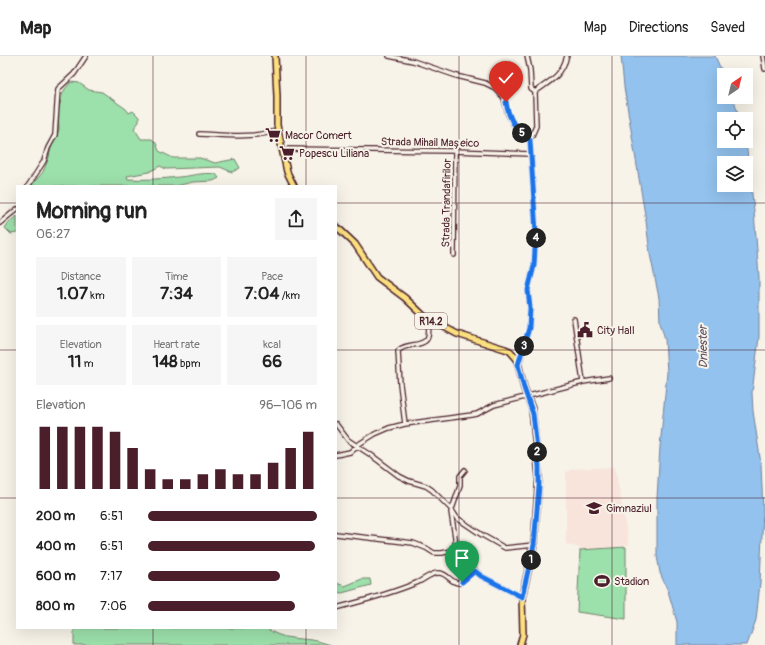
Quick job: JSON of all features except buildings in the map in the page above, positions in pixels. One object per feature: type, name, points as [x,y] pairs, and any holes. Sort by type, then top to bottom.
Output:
[{"type":"main road","points":[[275,56],[278,130],[287,172],[294,185]]},
{"type":"main road","name":"R14.2","points":[[337,227],[354,244],[377,277],[405,298],[419,312],[430,320],[457,334],[510,351],[517,359],[533,414],[539,476],[534,545],[522,597],[523,634],[520,645]]},
{"type":"street","points":[[29,185],[44,161],[48,148],[55,135],[58,89],[74,74],[86,56]]},
{"type":"street","points":[[389,56],[413,61],[457,76],[485,83],[495,88],[504,98],[508,114],[515,127],[530,140]]},
{"type":"street","points":[[413,61],[414,56]]},
{"type":"street","points":[[518,365],[529,328],[530,308],[528,290],[534,266],[536,232],[530,140],[536,126],[534,92],[531,89],[530,70],[527,56]]},
{"type":"street","points":[[534,92],[556,78],[563,67],[567,56]]},
{"type":"street","points":[[763,56],[765,69]]},
{"type":"street","points":[[199,134],[259,134],[270,133],[278,130]]},
{"type":"street","name":"Strada Mihail Mașeico","points":[[282,149],[455,151],[530,154]]},
{"type":"street","name":"Strada Trandafirilor","points":[[454,255],[455,151]]},
{"type":"street","points":[[0,223],[16,210]]},
{"type":"street","points":[[574,319],[583,382]]},
{"type":"street","points":[[405,424],[398,351],[403,347],[420,343],[427,339],[430,320]]},
{"type":"street","points":[[337,455],[350,452],[379,432],[389,428],[405,424],[478,414],[493,405],[583,382],[609,378]]},
{"type":"street","points":[[337,425],[348,440],[404,479],[429,488],[451,509],[457,518],[502,547],[506,548],[534,545]]},
{"type":"street","points":[[465,470],[460,476],[460,486],[451,509],[456,550],[481,576],[522,597]]},
{"type":"street","points":[[337,534],[412,543],[426,548],[434,553],[456,550]]},
{"type":"street","points":[[337,608],[383,596],[417,583],[434,574],[444,574],[453,582],[460,583],[475,571]]},
{"type":"shaded area","name":"Gimnaziul","points":[[615,467],[629,545],[586,550],[566,544],[566,473],[571,469]]},
{"type":"green space","points":[[71,82],[79,83],[89,90],[102,92],[126,109],[129,113],[133,111],[139,117],[139,122],[134,128],[141,139],[152,139],[156,143],[159,151],[173,158],[200,158],[215,163],[235,159],[240,168],[232,172],[220,167],[166,169],[160,166],[149,172],[127,176],[128,179],[147,179],[216,174],[219,178],[213,181],[193,182],[180,185],[32,185],[43,172],[49,157],[52,142],[59,129],[58,113],[65,89]]},
{"type":"green space","points":[[16,217],[16,233],[11,234],[5,228],[9,222]]},
{"type":"green space","name":"Stadion","points":[[626,547],[626,619],[577,612],[580,550]]},
{"type":"green space","points":[[362,579],[370,579],[371,585],[342,593],[337,592],[337,583],[345,586]]},
{"type":"green space","points":[[74,629],[268,629],[282,636],[312,640],[331,645],[74,645]]},
{"type":"water","name":"Dniester","points":[[621,56],[715,56],[720,68],[717,68],[717,104],[735,104],[738,112],[717,112],[717,148],[747,148],[748,156],[717,156],[717,192],[752,192],[759,277],[759,337],[752,393],[753,411],[761,464],[763,511],[760,583],[756,620],[747,645],[677,645],[677,622],[668,591],[660,573],[657,556],[657,498],[667,373],[665,339],[660,322],[659,298],[650,254],[624,87]]},
{"type":"place","name":"Macor Comert","points":[[273,135]]},
{"type":"place","name":"Popescu Liliana","points":[[287,153]]},
{"type":"place","name":"City Hall","points":[[585,330]]},
{"type":"place","name":"Gimnaziul","points":[[594,508]]},
{"type":"place","name":"Stadion","points":[[602,581]]},
{"type":"route","points":[[462,582],[475,571],[481,576],[522,597],[529,572],[535,536],[539,467],[532,409],[524,388],[518,365],[529,328],[530,308],[528,290],[534,266],[536,232],[534,195],[530,140],[515,127],[508,114],[506,102]]}]
